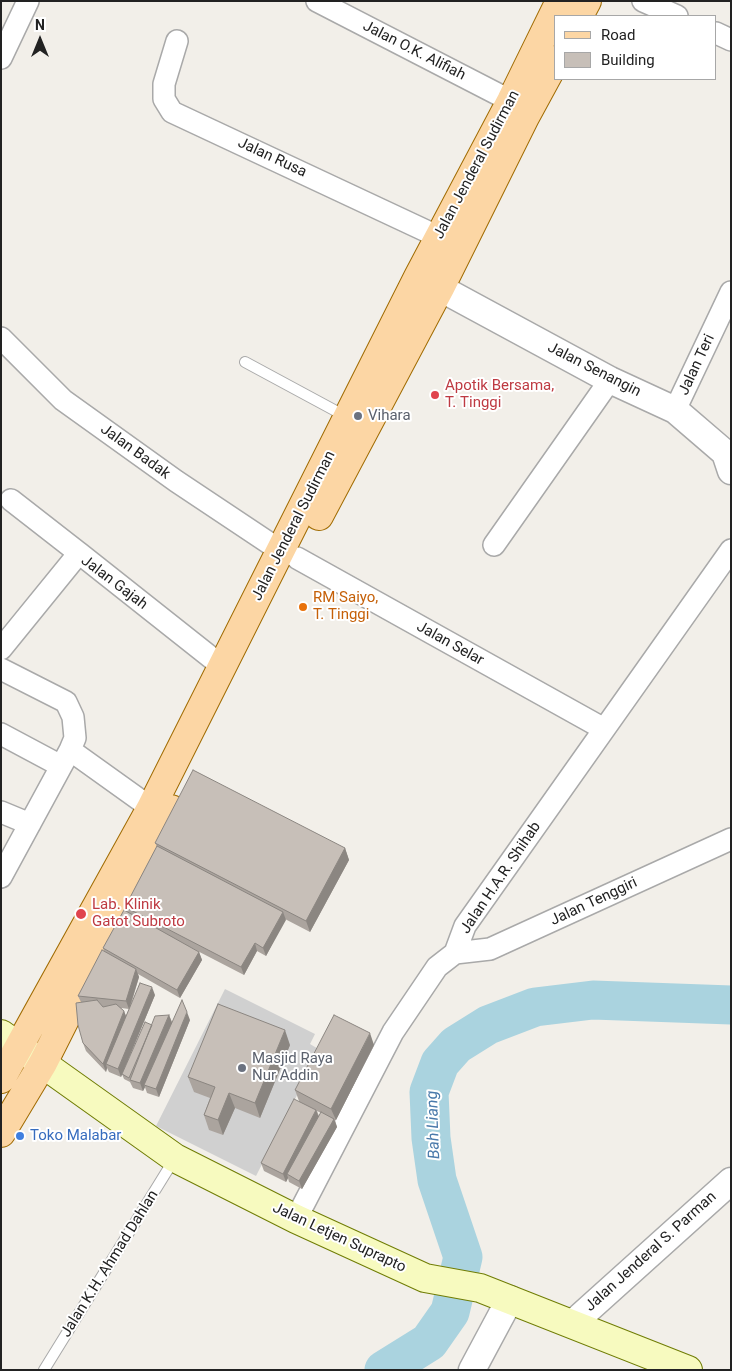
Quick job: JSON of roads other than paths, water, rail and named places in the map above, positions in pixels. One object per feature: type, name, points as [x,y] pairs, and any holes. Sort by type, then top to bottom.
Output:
[{"type":"main road","name":"Jalan Jenderal Sudirman","points":[[560,7],[587,1]]},
{"type":"main road","name":"Jalan Jenderal Sudirman","points":[[1,1133],[43,1063],[289,555],[348,417],[439,237],[554,19]]},
{"type":"main road","name":"Jalan Jenderal Sudirman","points":[[1,1079],[10,1040],[152,808],[223,667],[289,555],[440,288],[525,117],[554,64]]},
{"type":"main road","name":"Jalan Letjen Suprapto","points":[[10,1040],[175,1158],[296,1219],[425,1278],[480,1288],[688,1370]]},
{"type":"street","points":[[1,58],[28,1]]},
{"type":"street","name":"Jalan O.K. Alifiah","points":[[317,1],[511,101]]},
{"type":"street","points":[[642,1],[675,15]]},
{"type":"street","points":[[717,33],[731,40]]},
{"type":"street","name":"Jalan Rusa","points":[[177,41],[164,84],[164,99],[172,112],[439,237]]},
{"type":"street","name":"Jalan Senangin","points":[[440,288],[610,380],[675,410],[725,453],[731,471]]},
{"type":"street","name":"Jalan Teri","points":[[675,410],[731,292]]},
{"type":"street","name":"Jalan Badak","points":[[1,338],[63,400],[176,481],[289,555]]},
{"type":"street","points":[[494,545],[610,380]]},
{"type":"street","points":[[11,500],[78,553]]},
{"type":"street","name":"Jalan H.A.R. Shihab","points":[[296,1219],[393,1032],[437,967],[454,952],[465,926],[731,550]]},
{"type":"street","name":"Jalan Gajah","points":[[1,650],[78,553],[223,667]]},
{"type":"street","name":"Jalan Selar","points":[[289,555],[604,729]]},
{"type":"street","points":[[1,669],[66,702],[73,717],[75,738],[1,877]]},
{"type":"street","points":[[1,734],[65,758],[152,808]]},
{"type":"street","points":[[1,812],[30,824]]},
{"type":"street","name":"Jalan Tenggiri","points":[[454,952],[490,949],[731,839]]},
{"type":"street","name":"Jalan Jenderal S. Parman","points":[[572,1324],[731,1181]]},
{"type":"street","points":[[472,1370],[510,1299]]},
{"type":"lane","points":[[245,362],[348,417]]},
{"type":"lane","name":"Jalan K.H. Ahmad Dahlan","points":[[44,1370],[175,1158]]},
{"type":"waterway","name":"Bah Liang","points":[[384,1370],[429,1342],[450,1312],[463,1257],[437,1180],[431,1138],[429,1092],[440,1063],[456,1045],[488,1025],[535,1007],[593,1000],[731,1005]]},
{"type":"place","name":"Apotik Bersama, T. Tinggi","points":[[435,395]]},
{"type":"place","name":"Vihara","points":[[358,416]]},
{"type":"place","name":"RM Saiyo, T. Tinggi","points":[[303,607]]},
{"type":"place","name":"Lab. Klinik Gatot Subroto","points":[[81,914]]},
{"type":"place","name":"Masjid Raya Nur Addin","points":[[242,1068]]},
{"type":"place","name":"Toko Malabar","points":[[20,1136]]}]
